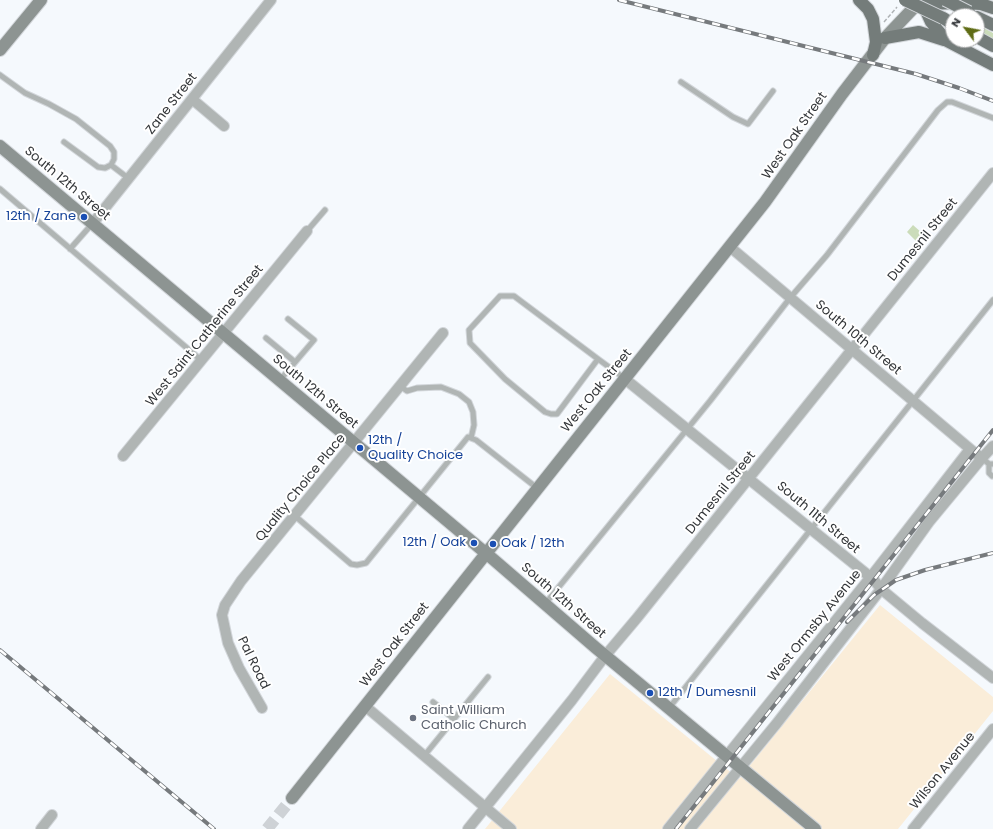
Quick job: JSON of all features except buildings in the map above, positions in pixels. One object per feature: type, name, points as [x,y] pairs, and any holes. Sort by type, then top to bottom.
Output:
[{"type":"main road","points":[[859,0],[868,9],[873,19],[876,42],[873,55]]},
{"type":"main road","points":[[945,0],[960,8]]},
{"type":"main road","points":[[986,0],[993,4]]},
{"type":"main road","points":[[914,2],[981,4],[993,8]]},
{"type":"main road","points":[[914,2],[945,19]]},
{"type":"main road","points":[[914,2],[945,39]]},
{"type":"main road","points":[[885,38],[919,32],[945,40]]},
{"type":"main road","points":[[960,48],[993,65]]},
{"type":"street","points":[[0,50],[41,0]]},
{"type":"street","name":"Zane Street","points":[[93,223],[271,0]]},
{"type":"street","name":"West Oak Street","points":[[292,798],[730,247],[765,202],[842,94],[914,2]]},
{"type":"street","points":[[192,99],[224,126]]},
{"type":"street","name":"South 12th Street","points":[[0,146],[486,553],[605,656],[814,829]]},
{"type":"street","name":"Dumesnil Street","points":[[468,829],[993,173]]},
{"type":"street","name":"West Saint Catherine Street","points":[[123,456],[307,231]]},
{"type":"street","name":"South 10th Street","points":[[730,247],[970,449]]},
{"type":"street","name":"Quality Choice Place","points":[[225,604],[443,333]]},
{"type":"street","name":"South 11th Street","points":[[625,379],[749,478],[882,589],[993,678]]},
{"type":"street","points":[[690,829],[768,734],[882,589],[929,522],[988,462],[993,446]]},
{"type":"street","points":[[970,449],[988,462]]},
{"type":"street","name":"West Ormsby Avenue","points":[[668,829],[870,578],[970,449]]},
{"type":"street","name":"Pal Road","points":[[225,604],[222,615],[223,627],[228,643],[239,668],[262,708]]},
{"type":"street","points":[[365,706],[511,829]]},
{"type":"street","name":"Wilson Avenue","points":[[913,829],[993,729]]},
{"type":"street","points":[[41,829],[52,815]]},
{"type":"lane","points":[[0,75],[24,93],[49,104],[76,119],[110,146],[114,152],[114,159],[111,165],[105,168],[98,167],[64,142]]},
{"type":"lane","points":[[681,82],[733,118],[748,124],[773,91]]},
{"type":"lane","points":[[545,605],[826,255],[942,106],[946,102],[952,102],[993,118]]},
{"type":"lane","points":[[111,165],[128,178]]},
{"type":"lane","points":[[0,189],[201,360]]},
{"type":"lane","points":[[307,231],[325,210]]},
{"type":"lane","points":[[70,249],[93,223]]},
{"type":"lane","points":[[598,359],[557,414],[551,414],[545,412],[505,379],[470,343],[469,330],[500,296],[514,296],[625,379]]},
{"type":"lane","points":[[668,708],[810,529],[914,402],[993,300]]},
{"type":"lane","points":[[279,381],[314,340],[288,319]]},
{"type":"lane","points":[[266,338],[295,362]]},
{"type":"lane","points":[[400,386],[407,391],[417,388],[441,387],[459,394],[469,402],[473,412],[474,425],[470,438]]},
{"type":"lane","points":[[295,516],[351,564],[357,565],[366,563],[468,437],[476,440],[537,489]]},
{"type":"lane","points":[[988,462],[989,474],[992,476]]},
{"type":"lane","points":[[424,756],[488,677]]},
{"type":"lane","points":[[433,702],[454,719]]},
{"type":"path","points":[[881,26],[914,2]]},
{"type":"shaded area","points":[[880,605],[993,697],[993,711],[898,829],[485,829],[610,674],[739,779]]},
{"type":"green space","points":[[985,28],[993,33],[993,40],[985,36]]},
{"type":"green space","points":[[913,225],[922,233],[916,241],[907,232]]},
{"type":"tunnel","points":[[267,829],[292,798]]},
{"type":"railway","points":[[619,0],[916,74],[993,101]]},
{"type":"railway","points":[[676,829],[993,430]]},
{"type":"railway","points":[[847,622],[874,595],[896,580],[925,570],[993,553]]},
{"type":"railway","points":[[0,650],[214,829]]},
{"type":"place","name":"12th / Zane","points":[[84,217]]},
{"type":"place","name":"12th / Quality Choice","points":[[360,448]]},
{"type":"place","name":"12th / Oak","points":[[474,543]]},
{"type":"place","name":"Oak / 12th","points":[[493,544]]},
{"type":"place","name":"12th / Dumesnil","points":[[650,693]]},
{"type":"place","name":"Saint William Catholic Church","points":[[413,718]]}]
